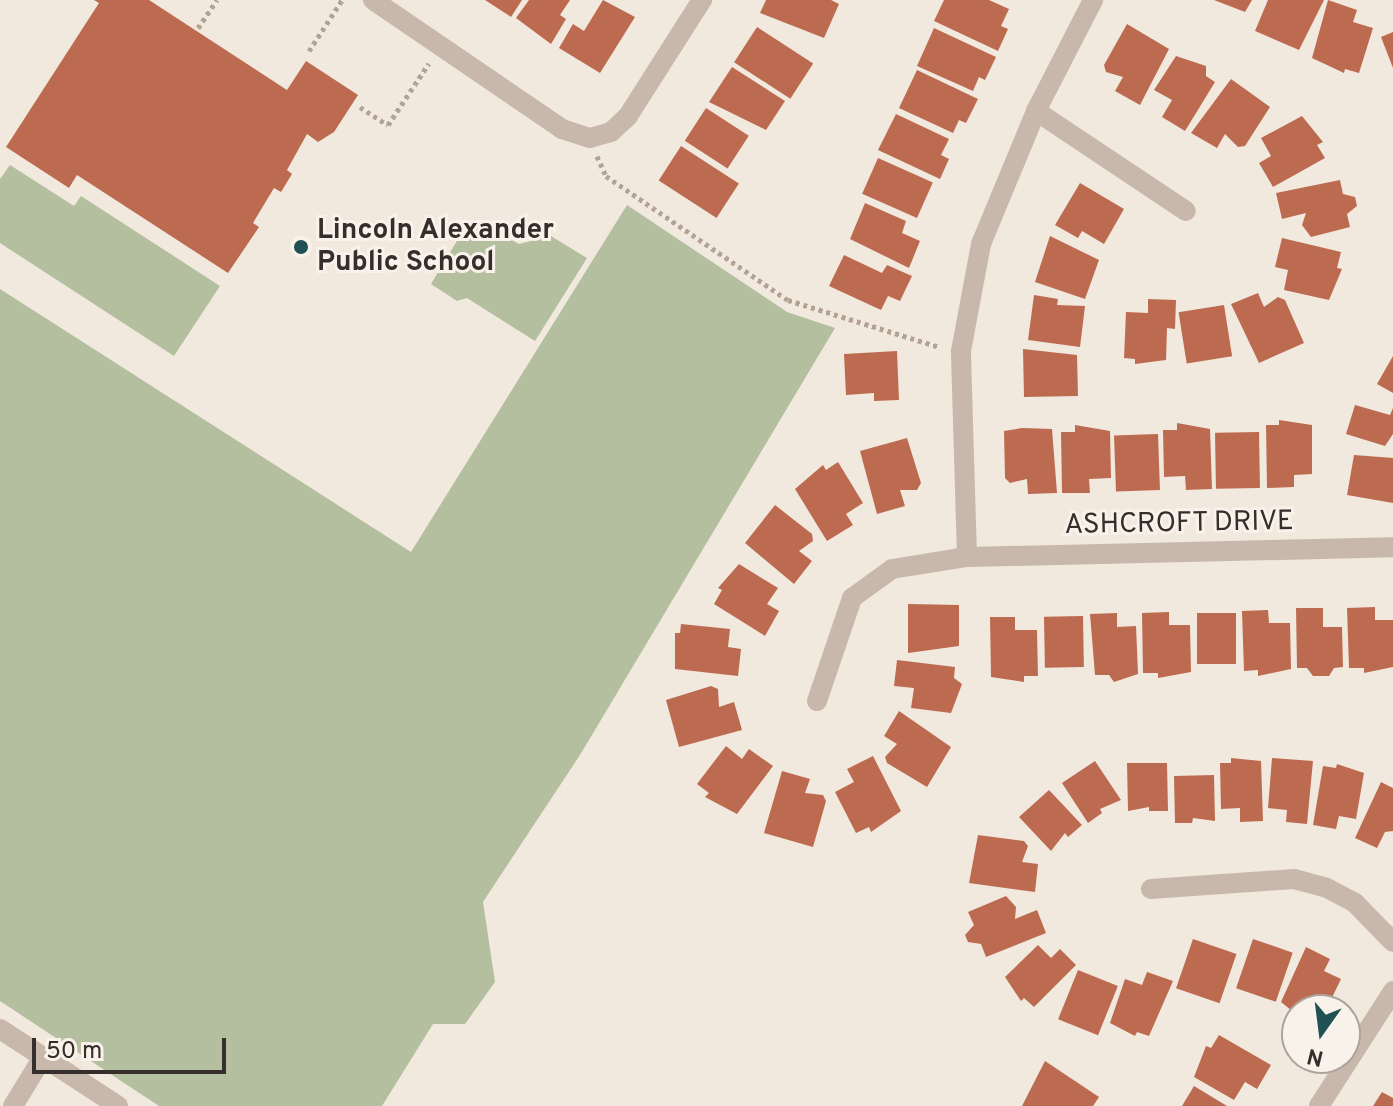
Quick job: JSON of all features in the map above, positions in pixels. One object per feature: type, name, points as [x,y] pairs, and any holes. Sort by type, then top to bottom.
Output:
[{"type":"street","points":[[373,0],[442,44],[562,129],[590,138],[611,132],[628,116],[702,0]]},
{"type":"street","points":[[967,557],[961,351],[981,244],[1036,111],[1093,0]]},
{"type":"street","points":[[1036,111],[1186,211]]},
{"type":"street","name":"ASHCROFT DRIVE","points":[[817,701],[852,598],[892,569],[967,557],[1393,547]]},
{"type":"street","points":[[1151,889],[1294,879],[1327,888],[1355,903],[1393,942]]},
{"type":"street","points":[[1319,1106],[1393,991]]},
{"type":"street","points":[[0,1029],[118,1106]]},
{"type":"street","points":[[13,1106],[43,1057]]},
{"type":"path","points":[[198,28],[217,0]]},
{"type":"path","points":[[309,51],[342,0]]},
{"type":"path","points":[[360,107],[388,125],[442,44]]},
{"type":"path","points":[[590,138],[606,176],[788,300],[916,342],[961,351]]},
{"type":"green space","points":[[10,165],[74,206],[81,196],[220,286],[174,356],[0,243],[0,179]]},
{"type":"green space","points":[[627,205],[787,312],[835,328],[580,755],[483,902],[495,982],[465,1024],[433,1024],[382,1106],[159,1106],[0,1001],[0,289],[411,552]]},
{"type":"green space","points":[[466,226],[495,231],[519,244],[531,241],[541,230],[587,258],[535,341],[467,298],[457,301],[431,284]]},
{"type":"building","points":[[94,0],[149,0],[287,90],[306,61],[358,95],[334,132],[318,142],[307,134],[287,170],[292,174],[281,192],[274,188],[253,223],[259,227],[228,273],[77,175],[69,188],[6,147],[99,3]]},
{"type":"building","points":[[485,0],[522,0],[511,17]]},
{"type":"building","points":[[529,0],[570,0],[560,15],[566,19],[551,44],[516,18]]},
{"type":"building","points":[[603,0],[635,17],[600,73],[559,48],[573,24],[584,31]]},
{"type":"building","points":[[766,0],[831,0],[839,4],[824,38],[760,13]]},
{"type":"building","points":[[944,0],[989,0],[1009,9],[1001,26],[1008,29],[998,51],[934,21]]},
{"type":"building","points":[[1214,0],[1252,0],[1245,12]]},
{"type":"building","points":[[1268,0],[1324,0],[1299,50],[1255,31]]},
{"type":"building","points":[[1328,0],[1357,10],[1353,22],[1373,28],[1359,73],[1345,69],[1344,73],[1312,58]]},
{"type":"building","points":[[1127,24],[1169,49],[1140,105],[1115,91],[1123,77],[1106,72],[1104,65]]},
{"type":"building","points":[[757,27],[813,63],[790,99],[734,62]]},
{"type":"building","points":[[934,28],[996,57],[985,80],[979,77],[973,91],[917,66]]},
{"type":"building","points":[[1393,32],[1393,68],[1381,37]]},
{"type":"building","points":[[1176,56],[1206,66],[1206,76],[1215,82],[1185,131],[1162,117],[1172,100],[1154,90]]},
{"type":"building","points":[[732,67],[785,101],[766,130],[709,102]]},
{"type":"building","points":[[917,70],[978,99],[966,123],[959,120],[953,133],[899,108]]},
{"type":"building","points":[[1231,79],[1270,107],[1245,146],[1238,147],[1225,134],[1217,148],[1191,133]]},
{"type":"building","points":[[706,108],[749,136],[728,168],[685,141]]},
{"type":"building","points":[[896,114],[949,139],[941,155],[949,159],[940,179],[878,150]]},
{"type":"building","points":[[1302,116],[1323,142],[1317,145],[1325,158],[1273,187],[1259,163],[1271,156],[1261,138]]},
{"type":"building","points":[[681,146],[739,184],[717,218],[659,180]]},
{"type":"building","points":[[878,158],[933,182],[917,218],[862,194]]},
{"type":"building","points":[[1340,180],[1343,194],[1355,197],[1357,206],[1347,214],[1350,227],[1311,237],[1302,225],[1306,213],[1282,219],[1276,193]]},
{"type":"building","points":[[1080,183],[1124,209],[1104,244],[1082,231],[1078,238],[1055,225]]},
{"type":"building","points":[[865,203],[906,221],[902,233],[920,241],[909,268],[850,239]]},
{"type":"building","points":[[1050,236],[1099,260],[1085,299],[1035,282]]},
{"type":"building","points":[[1282,238],[1341,252],[1337,268],[1342,269],[1329,300],[1284,290],[1288,270],[1275,267]]},
{"type":"building","points":[[844,255],[882,273],[887,265],[912,276],[900,301],[888,296],[881,310],[829,286]]},
{"type":"building","points":[[1258,293],[1264,307],[1278,297],[1285,300],[1304,343],[1259,363],[1231,304]]},
{"type":"building","points":[[1034,295],[1058,299],[1057,305],[1085,306],[1080,347],[1028,340]]},
{"type":"building","points":[[1148,299],[1176,300],[1175,329],[1167,328],[1166,360],[1135,364],[1135,359],[1124,358],[1126,312],[1148,313]]},
{"type":"building","points":[[1224,305],[1232,356],[1187,364],[1179,312]]},
{"type":"building","points":[[1023,349],[1077,355],[1078,396],[1024,397]]},
{"type":"building","points":[[897,351],[899,400],[874,401],[874,393],[846,395],[844,354]]},
{"type":"building","points":[[1393,356],[1393,393],[1377,384]]},
{"type":"building","points":[[1355,405],[1390,415],[1393,408],[1393,434],[1385,446],[1346,434]]},
{"type":"building","points":[[1279,420],[1312,425],[1312,474],[1294,475],[1294,487],[1267,488],[1266,425],[1279,425]]},
{"type":"building","points":[[1177,423],[1210,429],[1212,489],[1186,490],[1185,476],[1164,477],[1163,430],[1177,430]]},
{"type":"building","points":[[1075,425],[1110,431],[1111,478],[1089,479],[1090,493],[1062,493],[1061,432],[1075,432]]},
{"type":"building","points":[[1052,429],[1057,493],[1028,494],[1027,479],[1010,483],[1005,478],[1004,431]]},
{"type":"building","points":[[1259,432],[1260,488],[1216,489],[1215,433]]},
{"type":"building","points":[[1158,434],[1160,490],[1116,492],[1114,436]]},
{"type":"building","points":[[907,438],[921,483],[917,490],[900,490],[905,506],[877,514],[860,451]]},
{"type":"building","points":[[1354,455],[1393,458],[1393,503],[1347,495]]},
{"type":"building","points":[[838,462],[863,503],[846,514],[853,525],[827,541],[795,489],[823,465],[826,470]]},
{"type":"building","points":[[775,505],[812,534],[813,541],[799,551],[812,561],[794,584],[745,543]]},
{"type":"building","points":[[739,564],[778,588],[767,604],[779,611],[765,636],[714,604],[722,590],[718,588]]},
{"type":"building","points":[[908,604],[959,605],[959,646],[908,653]]},
{"type":"building","points":[[1375,607],[1375,620],[1393,620],[1393,667],[1364,673],[1364,668],[1349,668],[1347,608]]},
{"type":"building","points":[[1296,608],[1323,608],[1323,627],[1342,627],[1343,667],[1334,668],[1329,676],[1313,676],[1307,668],[1297,668]]},
{"type":"building","points":[[1268,610],[1269,623],[1290,623],[1291,669],[1258,676],[1258,670],[1244,671],[1242,611]]},
{"type":"building","points":[[1169,612],[1169,625],[1190,625],[1191,672],[1158,678],[1158,673],[1143,673],[1142,613]]},
{"type":"building","points":[[1117,613],[1117,627],[1136,626],[1138,674],[1114,682],[1109,675],[1095,675],[1090,614]]},
{"type":"building","points":[[1197,613],[1236,613],[1236,664],[1197,664]]},
{"type":"building","points":[[1083,616],[1084,667],[1045,668],[1044,617]]},
{"type":"building","points":[[990,617],[1015,617],[1015,630],[1037,630],[1038,676],[1024,676],[1024,682],[991,677]]},
{"type":"building","points":[[681,624],[730,629],[728,647],[741,649],[738,676],[675,669],[675,633],[680,633]]},
{"type":"building","points":[[897,660],[955,667],[954,678],[962,684],[951,713],[911,708],[914,688],[894,686]]},
{"type":"building","points":[[711,686],[718,689],[719,707],[734,702],[742,730],[679,747],[666,700]]},
{"type":"building","points":[[899,711],[951,747],[927,787],[887,763],[885,757],[897,744],[884,736]]},
{"type":"building","points":[[726,746],[742,759],[749,749],[773,766],[737,814],[705,797],[709,793],[697,784]]},
{"type":"building","points":[[873,756],[901,811],[871,832],[869,827],[856,833],[835,792],[854,782],[847,769]]},
{"type":"building","points":[[1231,758],[1261,761],[1263,821],[1240,822],[1240,808],[1221,809],[1220,763],[1231,763]]},
{"type":"building","points":[[1272,758],[1313,761],[1307,824],[1286,822],[1287,810],[1268,808]]},
{"type":"building","points":[[1095,761],[1121,800],[1100,809],[1102,813],[1088,823],[1062,783]]},
{"type":"building","points":[[1127,763],[1167,763],[1168,811],[1149,811],[1149,807],[1128,811]]},
{"type":"building","points":[[1337,764],[1364,773],[1356,819],[1339,816],[1336,829],[1313,825],[1323,766],[1336,768]]},
{"type":"building","points":[[782,771],[810,779],[805,793],[823,795],[826,801],[813,847],[764,833]]},
{"type":"building","points":[[1214,775],[1215,821],[1193,818],[1192,823],[1175,823],[1174,776]]},
{"type":"building","points":[[1381,782],[1393,788],[1393,831],[1385,832],[1377,848],[1355,838]]},
{"type":"building","points":[[1049,790],[1082,825],[1068,837],[1065,833],[1051,851],[1019,817]]},
{"type":"building","points":[[978,835],[1024,841],[1028,846],[1022,862],[1038,864],[1035,892],[969,883]]},
{"type":"building","points":[[1006,896],[1016,907],[1015,919],[1037,910],[1046,933],[986,957],[981,944],[968,942],[965,935],[974,925],[968,912]]},
{"type":"building","points":[[1193,939],[1236,954],[1220,1003],[1176,988]]},
{"type":"building","points":[[1253,939],[1293,953],[1276,1002],[1236,988]]},
{"type":"building","points":[[1038,945],[1051,958],[1060,949],[1076,965],[1034,1007],[1024,998],[1021,1001],[1005,977]]},
{"type":"building","points":[[1306,947],[1330,959],[1324,971],[1341,979],[1334,994],[1285,994]]},
{"type":"building","points":[[1078,970],[1118,986],[1098,1035],[1058,1019]]},
{"type":"building","points":[[1147,972],[1173,981],[1149,1036],[1137,1032],[1135,1036],[1110,1023],[1125,979],[1142,985]]},
{"type":"building","points":[[1219,1035],[1271,1065],[1257,1089],[1245,1082],[1234,1100],[1194,1077],[1206,1046],[1211,1048]]},
{"type":"building","points":[[1045,1061],[1099,1097],[1093,1106],[1022,1106]]},
{"type":"building","points":[[1194,1086],[1227,1106],[1182,1106]]},
{"type":"building","points":[[1382,1092],[1393,1098],[1393,1106],[1373,1106]]},
{"type":"place","name":"Lincoln Alexander Public School","points":[[301,247]]}]
